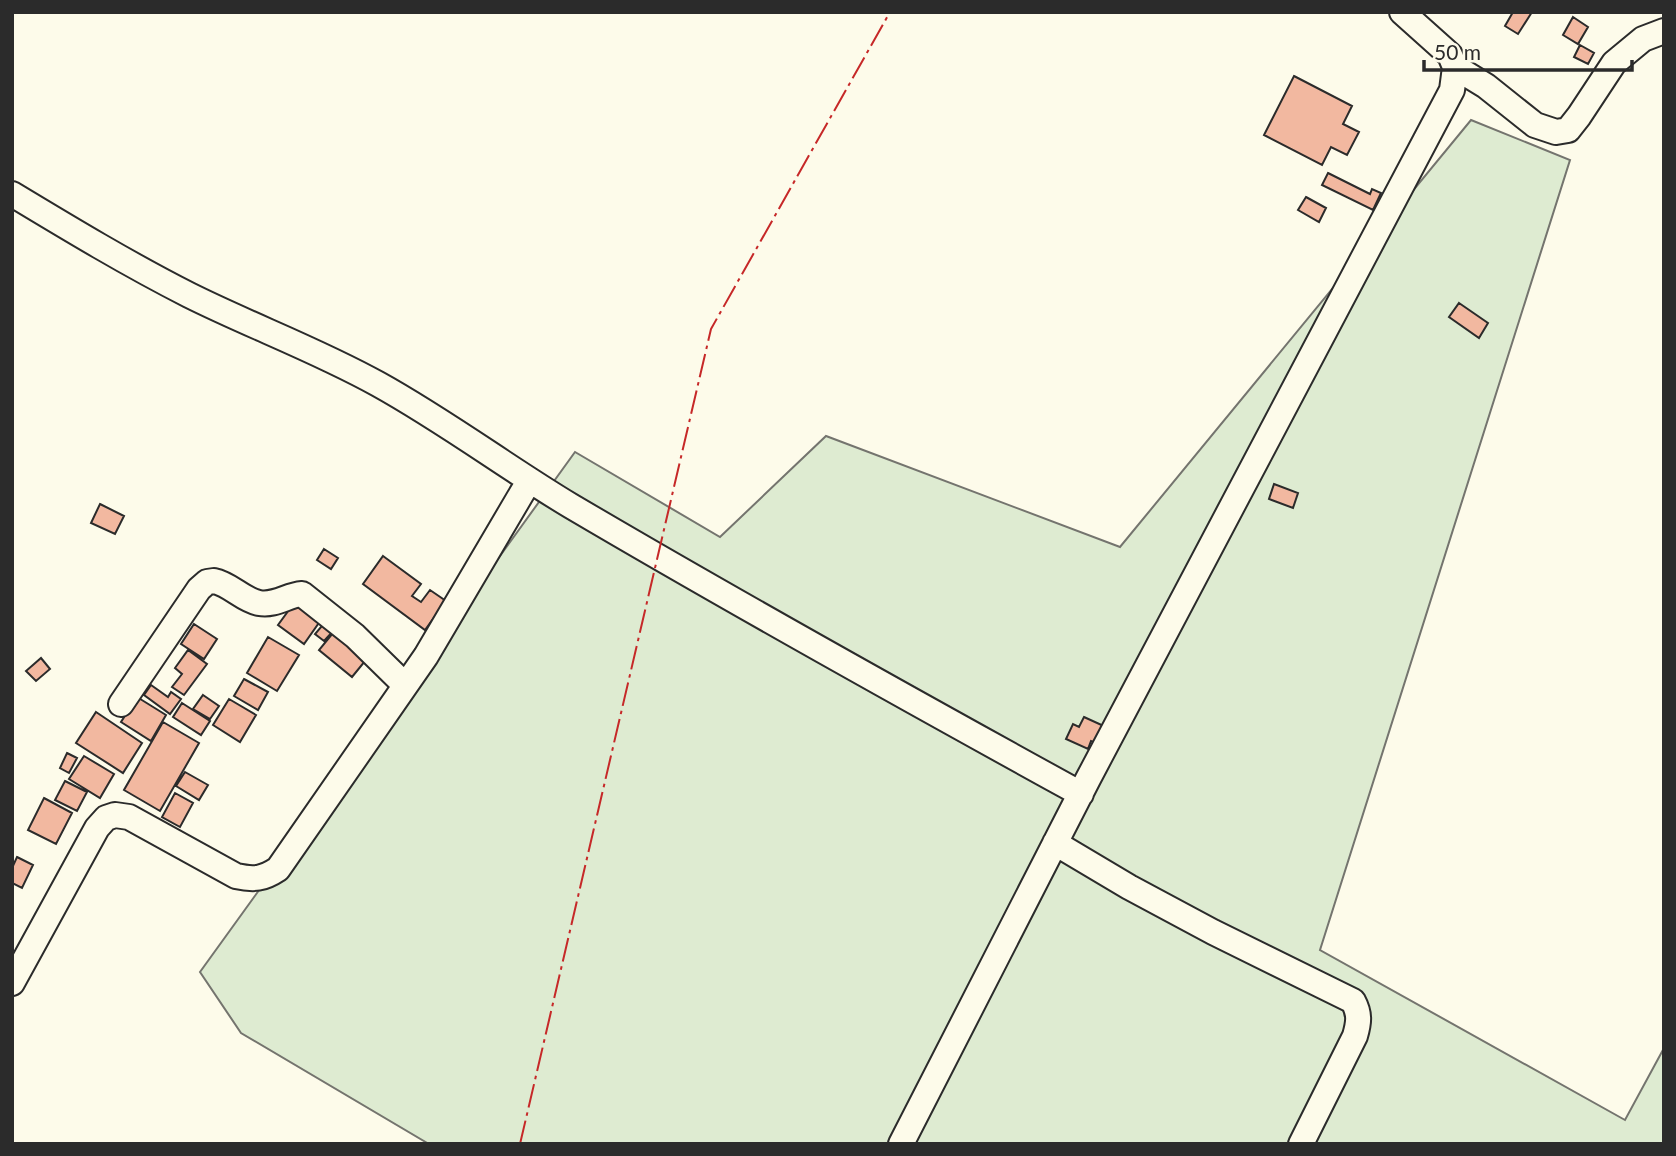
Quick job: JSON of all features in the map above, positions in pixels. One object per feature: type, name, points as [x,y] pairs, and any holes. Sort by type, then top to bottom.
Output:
[{"type":"street","points":[[1402,12],[1445,50],[1455,67],[1486,86],[1535,125],[1556,132],[1573,123],[1614,63],[1643,39],[1664,31]]},
{"type":"street","points":[[901,1144],[1055,843],[1452,90],[1455,67]]},
{"type":"street","points":[[12,194],[74,232],[188,294],[260,329],[328,357],[380,385],[529,481],[878,682],[1081,794]]},
{"type":"street","points":[[12,983],[80,856],[106,818],[115,815],[129,817],[236,876],[252,880],[266,877],[278,869],[426,656],[529,481]]},
{"type":"street","points":[[121,704],[199,589],[207,582],[214,581],[261,603],[277,603],[292,594],[302,594],[355,636],[405,685]]},
{"type":"street","points":[[1055,843],[1213,932],[1353,1001],[1358,1010],[1359,1022],[1355,1036],[1301,1144]]},
{"type":"green space","points":[[1471,120],[1570,160],[1320,950],[1625,1120],[1664,1048],[1664,1144],[429,1144],[241,1033],[200,972],[575,452],[720,537],[826,436],[1120,547]]},
{"type":"building","points":[[1513,12],[1532,12],[1518,34],[1505,26]]},
{"type":"building","points":[[1573,17],[1588,27],[1578,44],[1563,35]]},
{"type":"building","points":[[1580,45],[1594,53],[1588,64],[1574,57]]},
{"type":"building","points":[[1294,76],[1352,106],[1343,124],[1359,132],[1347,155],[1331,147],[1322,165],[1264,135]]},
{"type":"building","points":[[1328,173],[1370,194],[1372,189],[1381,193],[1373,210],[1322,185]]},
{"type":"building","points":[[1306,197],[1326,208],[1319,222],[1298,210]]},
{"type":"building","points":[[1459,303],[1488,323],[1479,338],[1449,317]]},
{"type":"building","points":[[1274,484],[1298,493],[1293,508],[1269,499]]},
{"type":"building","points":[[100,504],[124,516],[115,534],[91,523]]},
{"type":"building","points":[[324,549],[338,558],[331,569],[317,560]]},
{"type":"building","points":[[383,556],[421,584],[412,596],[421,602],[430,590],[446,601],[425,630],[363,584]]},
{"type":"building","points":[[297,599],[323,617],[304,644],[278,625]]},
{"type":"building","points":[[327,620],[336,628],[324,641],[315,634]]},
{"type":"building","points":[[194,624],[217,639],[204,659],[181,644]]},
{"type":"building","points":[[337,628],[370,655],[352,677],[319,650]]},
{"type":"building","points":[[268,637],[299,655],[277,691],[247,673]]},
{"type":"building","points":[[188,650],[207,664],[184,695],[172,687],[182,674],[175,668]]},
{"type":"building","points":[[41,658],[50,669],[36,681],[26,671]]},
{"type":"building","points":[[244,679],[268,692],[258,710],[234,696]]},
{"type":"building","points":[[151,685],[168,697],[171,692],[181,699],[170,714],[144,695]]},
{"type":"building","points":[[203,695],[219,706],[210,719],[193,709]]},
{"type":"building","points":[[137,697],[166,715],[151,741],[121,722]]},
{"type":"building","points":[[229,699],[256,715],[240,742],[213,725]]},
{"type":"building","points":[[182,703],[210,721],[201,735],[173,717]]},
{"type":"building","points":[[96,712],[142,743],[123,773],[76,743]]},
{"type":"building","points":[[1084,717],[1106,727],[1099,744],[1091,741],[1088,749],[1066,739],[1073,724],[1079,727]]},
{"type":"building","points":[[163,722],[199,743],[160,811],[124,790]]},
{"type":"building","points":[[67,753],[77,758],[69,773],[60,768]]},
{"type":"building","points":[[84,756],[114,774],[100,798],[69,779]]},
{"type":"building","points":[[185,772],[208,785],[199,800],[176,786]]},
{"type":"building","points":[[65,781],[87,792],[77,811],[55,800]]},
{"type":"building","points":[[175,793],[193,803],[180,827],[162,817]]},
{"type":"building","points":[[44,798],[72,813],[56,844],[28,830]]},
{"type":"building","points":[[17,857],[33,865],[22,888],[12,883],[12,868]]},
{"type":"power","points":[[520,1144],[711,329],[890,12]]}]
